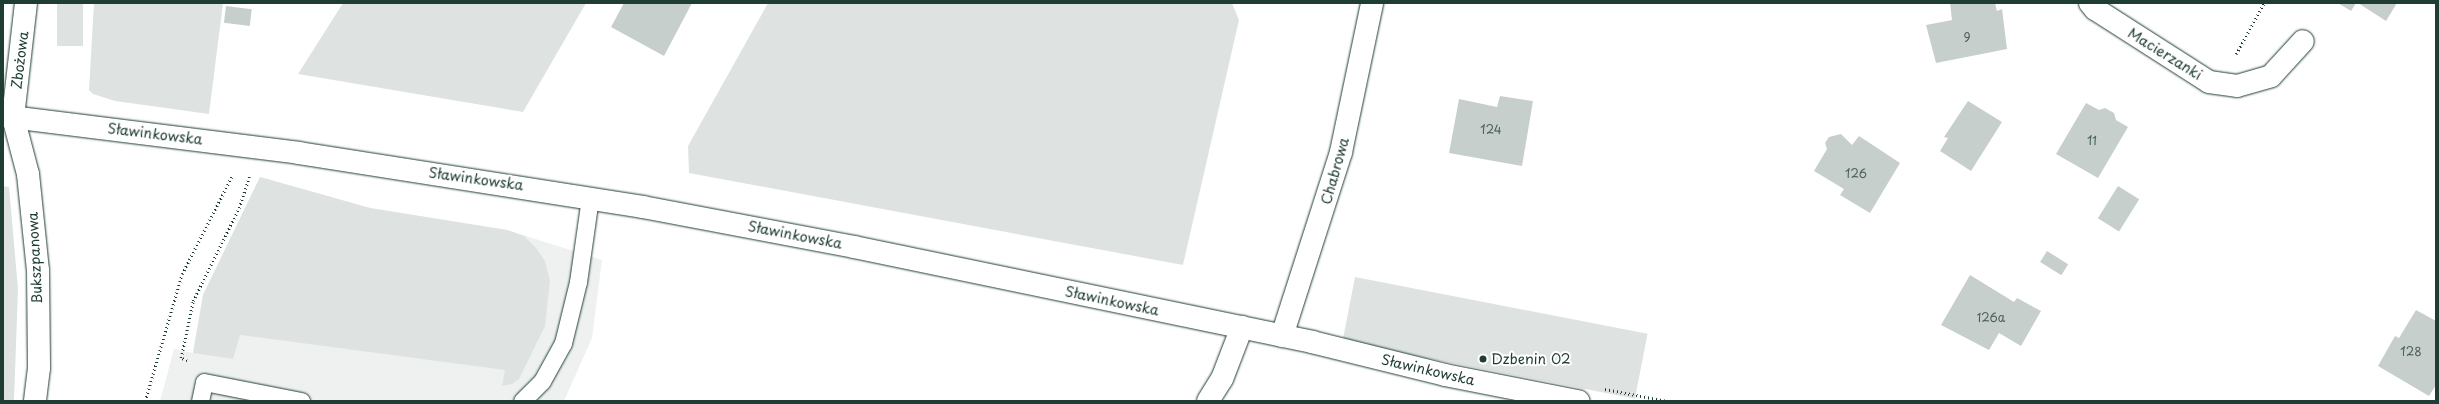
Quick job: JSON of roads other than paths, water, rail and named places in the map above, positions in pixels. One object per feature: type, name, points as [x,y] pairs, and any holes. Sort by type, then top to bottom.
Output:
[{"type":"street","name":"Zbożowa","points":[[8,116],[26,3]]},
{"type":"street","name":"Chabrowa","points":[[1282,336],[1341,152],[1372,3]]},
{"type":"street","name":"Macierzanki","points":[[2090,3],[2095,9],[2210,82],[2237,86],[2271,76],[2303,41]]},
{"type":"street","name":"Sławinkowska","points":[[8,116],[243,146],[590,198],[854,247],[1242,327],[1445,375],[1578,401]]},
{"type":"street","name":"Bukszpanowa","points":[[8,116],[28,174],[38,270],[39,368],[35,401]]},
{"type":"street","points":[[1208,401],[1222,379],[1242,327]]},
{"type":"lane","points":[[522,401],[542,380],[563,343],[578,282],[590,198]]},
{"type":"lane","points":[[200,401],[204,382],[302,401]]},
{"type":"place","name":"Dzbenin 02","points":[[1483,359]]}]
